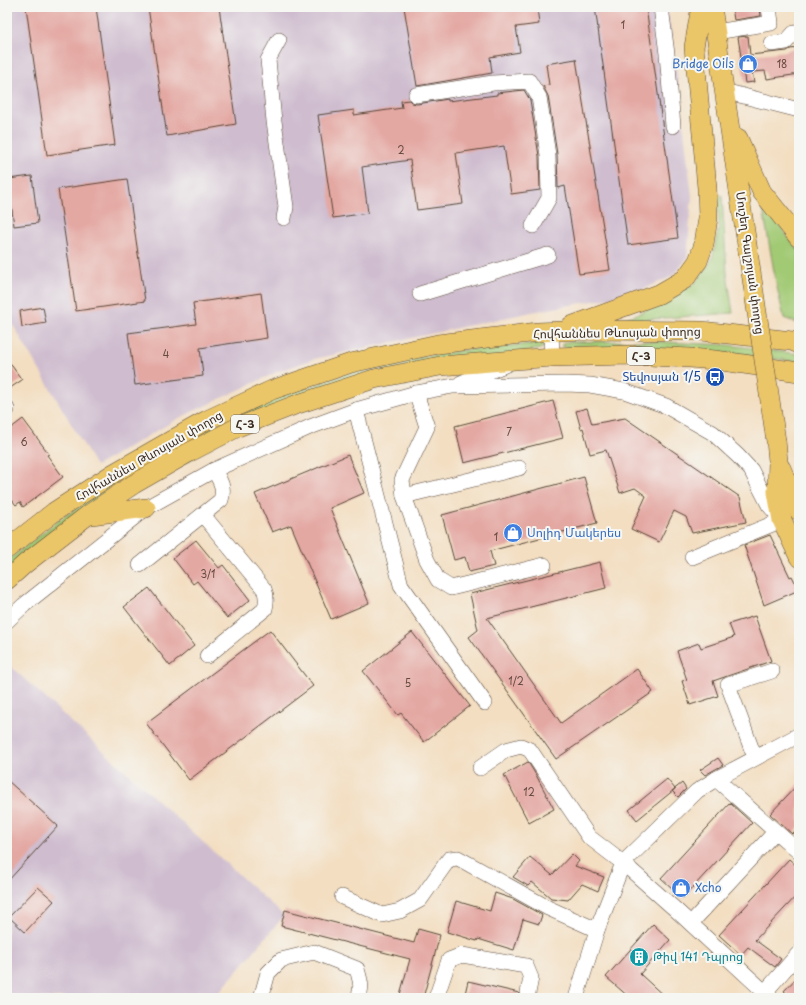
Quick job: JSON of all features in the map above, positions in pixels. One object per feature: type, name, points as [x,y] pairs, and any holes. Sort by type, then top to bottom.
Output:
[{"type":"main road","points":[[554,332],[659,294],[685,279],[698,261],[704,244],[708,218],[707,188],[694,47],[702,7]]},
{"type":"main road","name":"Մուշեղ Գալշոյան փողոց","points":[[712,7],[776,441],[778,461],[777,492],[782,520],[799,557]]},
{"type":"main road","points":[[729,119],[762,192],[799,238]]},
{"type":"main road","name":"Հովհաննես Թևոսյան փողոց","points":[[7,549],[54,512],[114,473],[207,420],[272,390],[351,363],[438,344],[538,332],[586,330],[701,331],[792,341],[799,344]]},
{"type":"main road","name":"Հովհաննես Թևոսյան փողոց","points":[[7,580],[26,563],[88,515],[134,484],[188,453],[238,427],[294,405],[374,379],[440,366],[521,358],[630,355],[730,362],[799,372]]},
{"type":"main road","points":[[778,461],[799,511]]},
{"type":"main road","points":[[88,515],[146,508]]},
{"type":"street","points":[[660,7],[667,54],[673,126]]},
{"type":"street","points":[[716,32],[771,23],[769,7]]},
{"type":"street","points":[[772,44],[786,42],[794,33],[799,32]]},
{"type":"street","points":[[279,40],[268,60],[274,121],[286,207],[284,218]]},
{"type":"street","points":[[416,94],[493,83],[529,81],[539,97],[548,155],[549,198],[533,226]]},
{"type":"street","points":[[724,91],[799,110]]},
{"type":"street","points":[[420,294],[548,255]]},
{"type":"street","points":[[552,357],[554,332]]},
{"type":"street","points":[[453,386],[521,358]]},
{"type":"street","points":[[7,621],[24,605],[146,508],[214,470],[310,427],[356,410],[416,392],[453,386],[565,384],[590,385],[624,391],[666,406],[713,433],[751,470],[769,505],[782,520],[692,557]]},
{"type":"street","points":[[416,392],[426,427],[402,480],[404,496],[427,560],[438,580],[451,588],[544,565]]},
{"type":"street","points":[[356,410],[401,585],[485,703]]},
{"type":"street","points":[[404,496],[519,468]]},
{"type":"street","points":[[140,565],[221,500],[223,493],[222,485],[214,470]]},
{"type":"street","points":[[203,515],[264,589],[267,596],[264,609],[207,656]]},
{"type":"street","points":[[757,757],[752,750],[728,685],[772,671]]},
{"type":"street","points":[[576,998],[597,930],[623,863],[697,791],[716,779],[799,735]]},
{"type":"street","points":[[480,768],[506,750],[521,746],[530,750],[589,838],[623,863],[691,923],[768,995],[799,953]]},
{"type":"street","points":[[716,779],[799,852]]},
{"type":"street","points":[[691,923],[776,832]]},
{"type":"street","points":[[342,898],[382,915],[400,911],[420,900],[449,858],[458,858],[548,908],[597,930]]},
{"type":"street","points":[[261,998],[268,973],[281,960],[314,952],[357,969],[361,984],[358,998]]},
{"type":"street","points":[[436,998],[449,960],[462,955],[526,966],[532,978],[526,998]]},
{"type":"shaded area","points":[[7,7],[667,7],[675,57],[692,196],[687,259],[671,277],[632,294],[532,312],[314,359],[279,371],[177,419],[96,466],[7,315]]},
{"type":"shaded area","points":[[7,663],[284,916],[214,998],[7,998]]},
{"type":"green space","points":[[718,194],[722,196],[727,273],[733,313],[612,322],[635,315],[671,298],[696,282],[712,259],[719,227]]},
{"type":"green space","points":[[762,203],[799,251],[799,324],[784,318],[776,283]]},
{"type":"green space","points":[[643,341],[729,345],[799,354],[799,362],[736,354],[562,347],[562,344],[565,342]]},
{"type":"green space","points":[[540,343],[544,345],[544,347],[540,349],[285,402],[7,571],[7,561],[55,523],[113,483],[195,435],[280,396],[351,372],[407,359],[465,350]]},
{"type":"building","points":[[26,7],[96,7],[115,145],[47,155]]},
{"type":"building","points":[[148,7],[219,7],[236,124],[167,136]]},
{"type":"building","points":[[404,7],[537,7],[539,24],[516,27],[520,52],[490,57],[492,73],[417,86]]},
{"type":"building","points":[[595,7],[646,7],[678,238],[628,245]]},
{"type":"building","points":[[732,7],[760,7],[761,16],[734,20]]},
{"type":"building","points":[[748,36],[750,55],[787,51],[790,49],[799,48],[799,74],[767,79],[765,71],[752,72],[754,82],[745,83],[738,37]]},
{"type":"building","points":[[576,59],[610,270],[579,274],[565,186],[558,188],[557,154],[548,96],[543,86],[549,85],[546,64]]},
{"type":"building","points":[[524,90],[530,100],[539,156],[540,190],[511,194],[504,146],[456,153],[463,204],[417,210],[410,160],[362,167],[368,213],[333,218],[318,115],[354,110],[354,115],[402,108],[401,101],[409,100],[412,103],[417,104],[448,99],[448,101],[497,95],[497,93]]},
{"type":"building","points":[[32,176],[38,223],[14,226],[8,179]]},
{"type":"building","points":[[127,179],[145,301],[76,311],[58,189]]},
{"type":"building","points":[[261,293],[267,338],[200,348],[203,376],[135,385],[128,333],[196,324],[193,303]]},
{"type":"building","points":[[43,307],[46,323],[22,327],[20,311]]},
{"type":"building","points":[[7,359],[22,380],[7,390]]},
{"type":"building","points":[[553,401],[563,438],[464,463],[455,426]]},
{"type":"building","points":[[587,408],[592,424],[625,418],[740,497],[746,522],[692,533],[686,517],[674,511],[659,542],[631,529],[646,496],[635,488],[620,493],[606,450],[590,454],[583,428],[581,429],[576,411]]},
{"type":"building","points":[[23,419],[49,454],[47,455],[63,477],[23,507],[20,502],[16,505],[7,494],[7,431]]},
{"type":"building","points":[[348,455],[364,493],[330,508],[369,603],[331,619],[291,525],[272,532],[255,494]]},
{"type":"building","points":[[584,477],[597,523],[490,551],[494,566],[469,572],[465,557],[454,560],[442,515]]},
{"type":"building","points":[[770,535],[790,577],[792,576],[799,590],[764,605],[744,545]]},
{"type":"building","points":[[196,540],[219,568],[223,565],[250,600],[227,618],[197,581],[193,584],[173,558]]},
{"type":"building","points":[[600,562],[606,588],[487,618],[561,723],[637,669],[653,692],[556,759],[469,637],[478,630],[470,594]]},
{"type":"building","points":[[149,588],[194,646],[170,666],[124,607]]},
{"type":"building","points":[[755,616],[771,661],[713,681],[718,696],[690,705],[682,681],[687,680],[677,651],[699,643],[701,648],[734,637],[729,624]]},
{"type":"building","points":[[270,630],[313,686],[189,780],[146,723]]},
{"type":"building","points":[[412,632],[470,706],[424,742],[401,713],[398,715],[363,671]]},
{"type":"building","points":[[718,758],[723,765],[705,775],[700,770]]},
{"type":"building","points":[[528,762],[554,809],[529,823],[504,775]]},
{"type":"building","points":[[667,779],[675,789],[637,820],[629,810]]},
{"type":"building","points":[[7,780],[58,826],[7,882]]},
{"type":"building","points":[[682,783],[686,789],[678,797],[672,791]]},
{"type":"building","points":[[799,783],[799,827],[792,834],[770,814]]},
{"type":"building","points":[[730,803],[752,823],[683,898],[661,878]]},
{"type":"building","points":[[572,854],[579,861],[575,866],[604,877],[598,891],[582,884],[568,900],[551,898],[532,882],[528,886],[513,877],[530,857],[552,875]]},
{"type":"building","points":[[789,859],[799,868],[799,893],[755,940],[781,959],[775,967],[748,947],[741,955],[719,935]]},
{"type":"building","points":[[38,887],[54,901],[25,932],[9,917]]},
{"type":"building","points":[[495,893],[513,899],[542,915],[539,924],[523,919],[514,950],[478,939],[477,941],[447,932],[456,901],[490,911]]},
{"type":"building","points":[[285,910],[414,943],[418,929],[440,935],[423,998],[399,998],[410,959],[281,926]]},
{"type":"building","name":"Թիվ 141 Դպրոց","points":[[653,924],[670,940],[640,974],[666,998],[630,998],[606,977]]},
{"type":"building","points":[[799,975],[799,998],[792,998],[784,991]]},
{"type":"building","points":[[468,981],[519,993],[518,998],[464,998]]},
{"type":"place","name":"Bridge Oils","points":[[748,64]]},
{"type":"place","name":"Տեվոսյան 1/5","points":[[715,377]]},
{"type":"place","name":"Սոլիդ Մակերես","points":[[513,533]]},
{"type":"place","name":"Xcho","points":[[681,888]]},
{"type":"place","name":"Թիվ 141 Դպրոց","points":[[639,957]]}]
